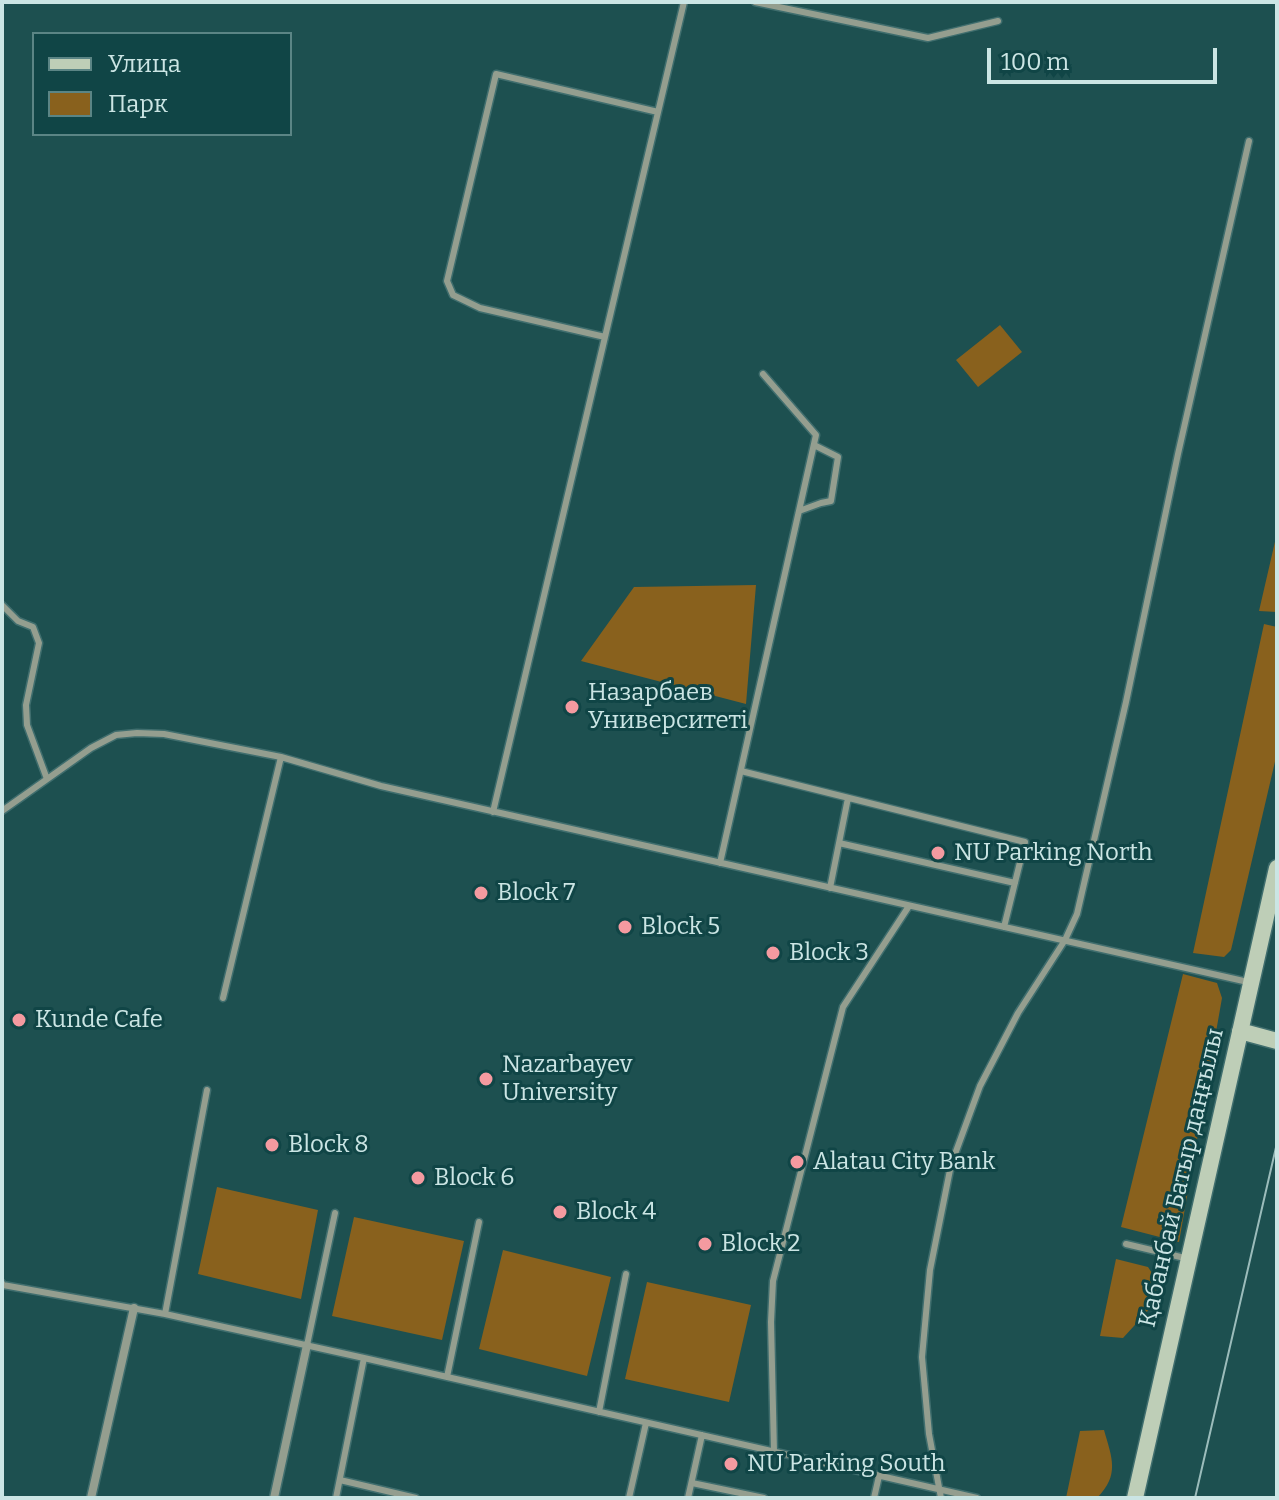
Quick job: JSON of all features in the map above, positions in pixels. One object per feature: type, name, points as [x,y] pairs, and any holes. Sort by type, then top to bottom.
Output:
[{"type":"main road","name":"Қабанбай Батыр даңғылы","points":[[1135,1498],[1277,868]]},
{"type":"main road","points":[[1240,1031],[1277,1041]]},
{"type":"street","points":[[91,1498],[134,1308]]},
{"type":"street","points":[[274,1498],[307,1345]]},
{"type":"lane","points":[[493,812],[684,2]]},
{"type":"lane","points":[[755,2],[928,38],[998,21]]},
{"type":"lane","points":[[605,337],[480,308],[453,295],[447,281],[496,74],[658,112]]},
{"type":"lane","points":[[941,1498],[929,1434],[922,1357],[930,1270],[951,1165],[980,1086],[1018,1013],[1065,940],[1077,914],[1249,141]]},
{"type":"lane","points":[[720,863],[816,435],[763,374]]},
{"type":"lane","points":[[799,511],[831,501],[838,457],[814,445]]},
{"type":"lane","points":[[2,605],[18,621],[33,627],[39,643],[26,705],[27,725],[47,779]]},
{"type":"lane","points":[[2,811],[91,748],[116,735],[164,734],[281,757],[376,785],[1251,982]]},
{"type":"lane","points":[[223,998],[281,757]]},
{"type":"lane","points":[[741,771],[1025,842],[1004,927]]},
{"type":"lane","points":[[830,888],[848,798]]},
{"type":"lane","points":[[839,843],[1015,883]]},
{"type":"lane","points":[[774,1452],[773,1281],[843,1007],[909,906]]},
{"type":"lane","points":[[165,1314],[207,1090]]},
{"type":"lane","points":[[307,1345],[335,1213]]},
{"type":"lane","points":[[447,1377],[479,1222]]},
{"type":"lane","points":[[1126,1244],[1189,1259]]},
{"type":"lane","points":[[599,1412],[626,1274]]},
{"type":"lane","points":[[2,1283],[307,1345],[977,1498]]},
{"type":"lane","points":[[336,1498],[364,1358]]},
{"type":"lane","points":[[629,1498],[646,1423]]},
{"type":"lane","points":[[688,1498],[702,1435]]},
{"type":"lane","points":[[874,1498],[879,1476]]},
{"type":"lane","points":[[340,1480],[416,1498]]},
{"type":"lane","points":[[692,1483],[764,1498]]},
{"type":"green space","points":[[1000,325],[1022,352],[978,387],[956,360]]},
{"type":"green space","points":[[1277,533],[1277,612],[1259,611]]},
{"type":"green space","points":[[756,585],[746,704],[581,661],[634,587]]},
{"type":"green space","points":[[1264,624],[1277,627],[1277,753],[1231,950],[1224,957],[1193,953]]},
{"type":"green space","points":[[1183,974],[1217,983],[1222,998],[1179,1242],[1121,1227]]},
{"type":"green space","points":[[217,1187],[318,1210],[301,1299],[198,1274]]},
{"type":"green space","points":[[354,1217],[464,1241],[442,1340],[332,1316]]},
{"type":"green space","points":[[503,1250],[611,1277],[587,1376],[479,1349]]},
{"type":"green space","points":[[1116,1259],[1148,1267],[1156,1279],[1155,1303],[1123,1338],[1100,1336]]},
{"type":"green space","points":[[647,1282],[751,1305],[729,1402],[625,1379]]},
{"type":"green space","points":[[1104,1430],[1112,1466],[1109,1482],[1097,1498],[1066,1498],[1080,1431]]},
{"type":"tram line","points":[[1195,1498],[1277,1143]]},
{"type":"place","name":"Назарбаев Университеті","points":[[572,707]]},
{"type":"place","name":"NU Parking North","points":[[938,853]]},
{"type":"place","name":"Block 7","points":[[481,893]]},
{"type":"place","name":"Block 5","points":[[625,927]]},
{"type":"place","name":"Block 3","points":[[773,953]]},
{"type":"place","name":"Kunde Cafe","points":[[19,1020]]},
{"type":"place","name":"Nazarbayev University","points":[[486,1079]]},
{"type":"place","name":"Block 8","points":[[272,1145]]},
{"type":"place","name":"Alatau City Bank","points":[[797,1162]]},
{"type":"place","name":"Block 6","points":[[418,1178]]},
{"type":"place","name":"Block 4","points":[[560,1212]]},
{"type":"place","name":"Block 2","points":[[705,1244]]},
{"type":"place","name":"NU Parking South","points":[[731,1464]]}]
